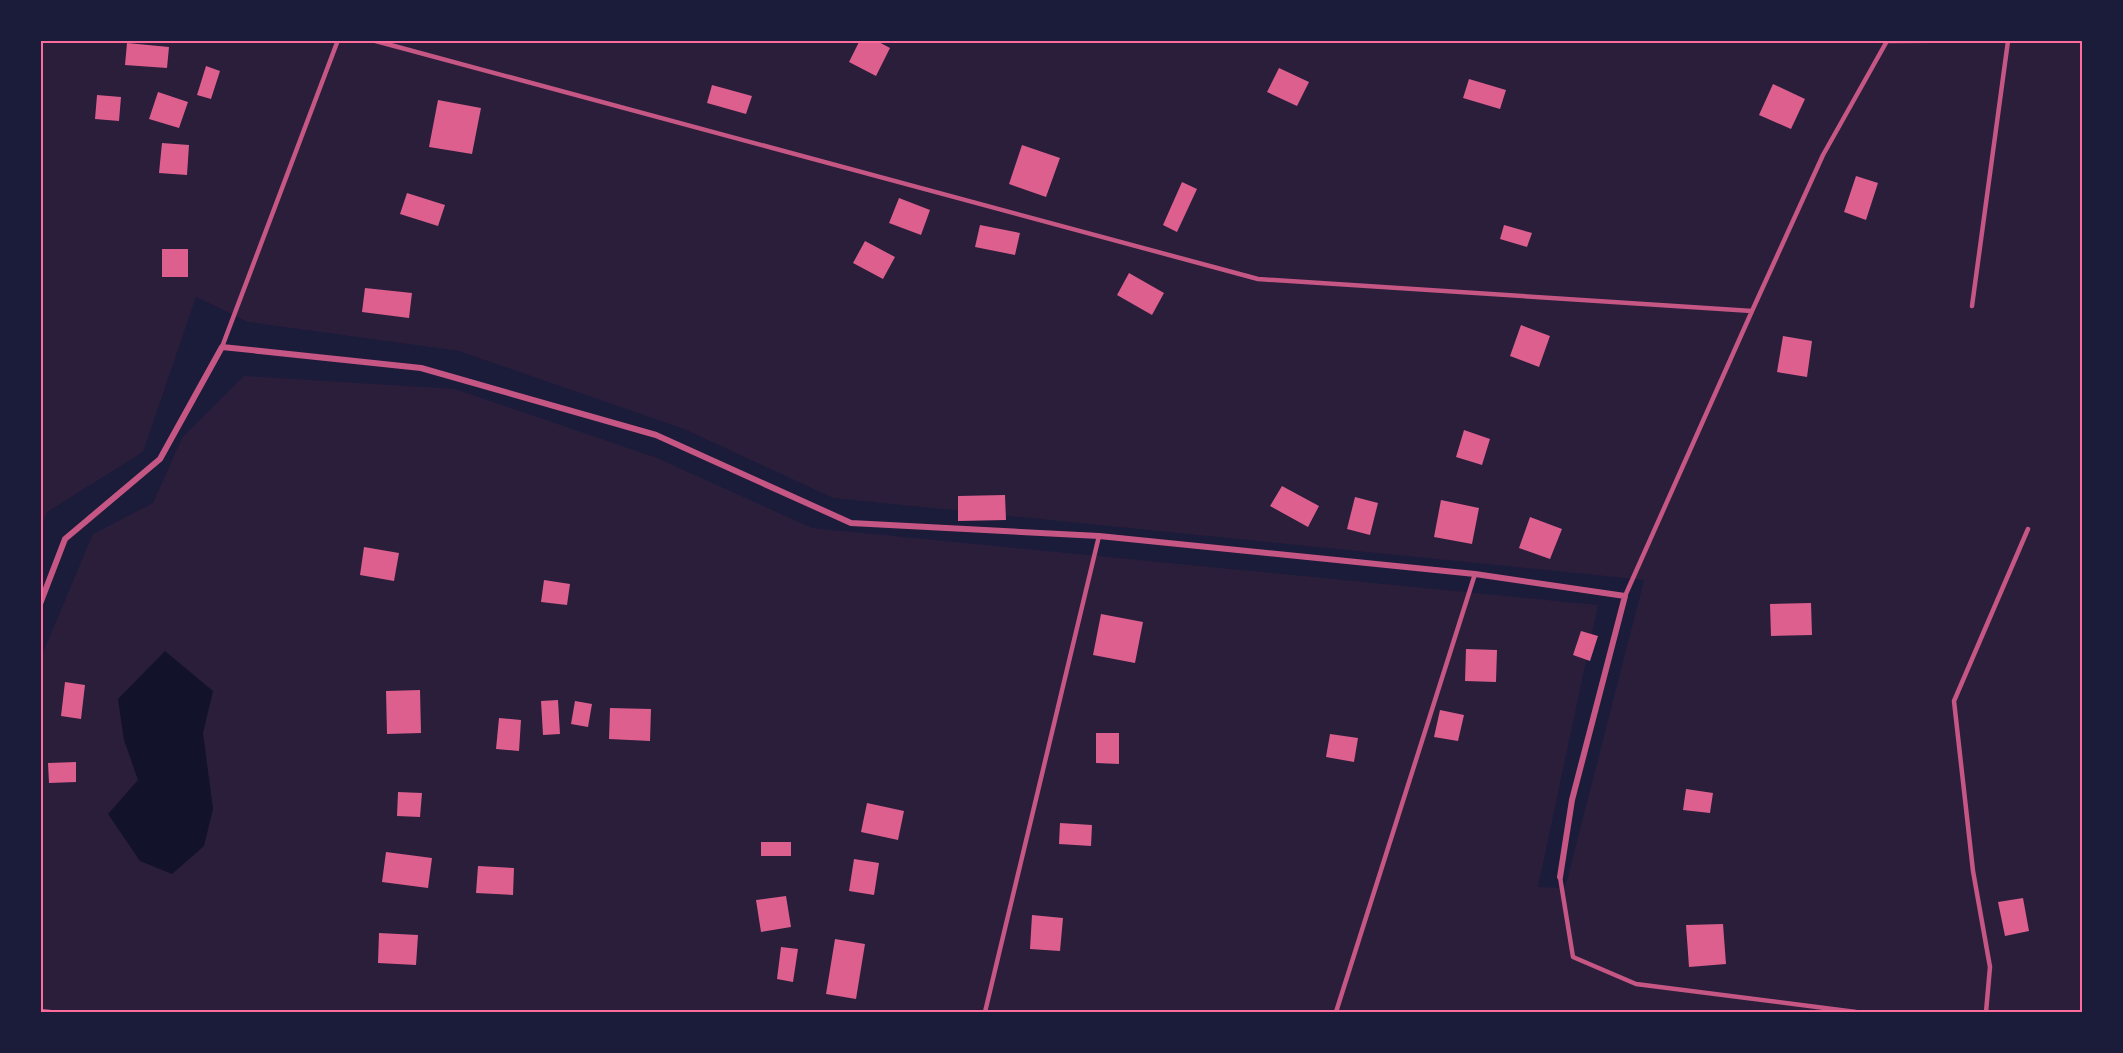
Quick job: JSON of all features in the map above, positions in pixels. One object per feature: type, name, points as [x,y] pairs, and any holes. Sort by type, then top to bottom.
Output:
[{"type":"street","points":[[40,604],[65,538],[160,459],[222,347],[422,368],[656,435],[851,523],[1099,536],[1475,574],[1625,596],[1572,800],[1560,877]]},
{"type":"lane","points":[[222,347],[338,40]]},
{"type":"lane","points":[[372,40],[1258,279],[1752,311]]},
{"type":"lane","points":[[1625,596],[1822,155],[1887,40],[2055,40]]},
{"type":"lane","points":[[1972,306],[2008,41]]},
{"type":"lane","points":[[1986,1012],[1990,967],[1973,871],[1954,700],[2028,529]]},
{"type":"lane","points":[[986,1012],[1099,536]]},
{"type":"lane","points":[[1336,1012],[1475,574]]},
{"type":"lane","points":[[1560,877],[1574,957],[1636,984],[1856,1012]]},
{"type":"lane","points":[[40,1011],[50,1012]]},
{"type":"shaded area","points":[[41,41],[2082,41],[2082,1012],[41,1012],[41,657],[93,534],[153,503],[182,438],[244,376],[455,389],[657,458],[812,528],[1598,605],[1538,887],[1565,888],[1644,580],[833,498],[684,429],[459,351],[248,322],[196,297],[143,452],[47,512],[41,529]]},
{"type":"shaded area","points":[[165,651],[213,691],[203,733],[213,809],[204,846],[172,874],[140,861],[108,814],[138,780],[124,740],[118,699]]},
{"type":"building","points":[[860,40],[875,40],[890,48],[876,76],[849,62]]},
{"type":"building","points":[[127,43],[169,47],[167,68],[125,65]]},
{"type":"building","points":[[206,66],[220,71],[211,99],[197,95]]},
{"type":"building","points":[[1279,68],[1309,82],[1297,106],[1267,92]]},
{"type":"building","points":[[1469,79],[1506,90],[1500,109],[1463,98]]},
{"type":"building","points":[[1773,84],[1805,99],[1791,129],[1759,115]]},
{"type":"building","points":[[712,85],[752,96],[746,114],[707,103]]},
{"type":"building","points":[[158,92],[188,102],[179,128],[149,119]]},
{"type":"building","points":[[97,95],[121,97],[119,121],[95,119]]},
{"type":"building","points":[[438,100],[481,108],[472,154],[429,147]]},
{"type":"building","points":[[162,143],[189,145],[187,175],[159,173]]},
{"type":"building","points":[[1022,145],[1060,158],[1046,197],[1009,184]]},
{"type":"building","points":[[1856,176],[1878,183],[1866,220],[1844,212]]},
{"type":"building","points":[[1182,182],[1197,189],[1177,232],[1163,225]]},
{"type":"building","points":[[407,193],[445,205],[438,226],[400,214]]},
{"type":"building","points":[[899,198],[930,210],[921,235],[889,223]]},
{"type":"building","points":[[980,225],[1020,233],[1015,255],[975,247]]},
{"type":"building","points":[[1504,225],[1532,233],[1527,247],[1500,239]]},
{"type":"building","points":[[865,241],[895,257],[883,279],[853,263]]},
{"type":"building","points":[[162,249],[188,249],[188,277],[162,277]]},
{"type":"building","points":[[1129,273],[1164,293],[1152,315],[1117,295]]},
{"type":"building","points":[[365,288],[412,293],[409,318],[362,312]]},
{"type":"building","points":[[1521,325],[1550,336],[1539,367],[1510,356]]},
{"type":"building","points":[[1783,336],[1812,341],[1807,377],[1777,372]]},
{"type":"building","points":[[1464,430],[1490,439],[1482,465],[1456,457]]},
{"type":"building","points":[[1282,486],[1319,506],[1308,527],[1270,506]]},
{"type":"building","points":[[1005,495],[1006,520],[958,521],[958,496]]},
{"type":"building","points":[[1355,497],[1378,503],[1370,535],[1347,529]]},
{"type":"building","points":[[1441,500],[1479,508],[1472,544],[1434,537]]},
{"type":"building","points":[[1530,517],[1562,529],[1550,559],[1519,548]]},
{"type":"building","points":[[364,547],[399,553],[394,581],[360,575]]},
{"type":"building","points":[[544,580],[570,584],[567,605],[541,602]]},
{"type":"building","points":[[1811,603],[1812,635],[1771,636],[1770,604]]},
{"type":"building","points":[[1101,614],[1143,622],[1135,663],[1093,655]]},
{"type":"building","points":[[1581,631],[1598,636],[1590,661],[1573,655]]},
{"type":"building","points":[[1466,649],[1497,650],[1496,682],[1465,681]]},
{"type":"building","points":[[65,682],[85,685],[81,719],[61,716]]},
{"type":"building","points":[[420,690],[421,733],[387,734],[386,691]]},
{"type":"building","points":[[558,700],[560,734],[543,735],[541,701]]},
{"type":"building","points":[[575,701],[592,704],[588,727],[571,724]]},
{"type":"building","points":[[610,708],[651,709],[650,741],[609,739]]},
{"type":"building","points":[[1440,710],[1464,715],[1458,741],[1434,737]]},
{"type":"building","points":[[499,718],[521,720],[519,751],[496,749]]},
{"type":"building","points":[[1096,733],[1119,733],[1119,764],[1096,763]]},
{"type":"building","points":[[1330,734],[1358,738],[1354,762],[1326,757]]},
{"type":"building","points":[[76,762],[76,782],[49,783],[48,763]]},
{"type":"building","points":[[1686,789],[1713,793],[1710,813],[1683,810]]},
{"type":"building","points":[[398,792],[422,793],[420,817],[397,816]]},
{"type":"building","points":[[867,803],[904,811],[898,840],[861,832]]},
{"type":"building","points":[[1060,823],[1092,825],[1091,846],[1059,844]]},
{"type":"building","points":[[761,842],[791,842],[791,856],[761,856]]},
{"type":"building","points":[[386,852],[432,858],[428,888],[382,882]]},
{"type":"building","points":[[854,859],[879,863],[874,895],[849,891]]},
{"type":"building","points":[[478,866],[514,868],[513,895],[476,893]]},
{"type":"building","points":[[786,896],[791,927],[761,932],[756,900]]},
{"type":"building","points":[[2023,898],[2029,931],[2005,936],[1998,902]]},
{"type":"building","points":[[1032,915],[1063,918],[1060,951],[1030,949]]},
{"type":"building","points":[[1723,924],[1726,964],[1689,967],[1686,925]]},
{"type":"building","points":[[379,933],[418,935],[416,965],[378,963]]},
{"type":"building","points":[[835,939],[865,944],[856,999],[826,994]]},
{"type":"building","points":[[781,947],[798,949],[793,982],[777,979]]}]
